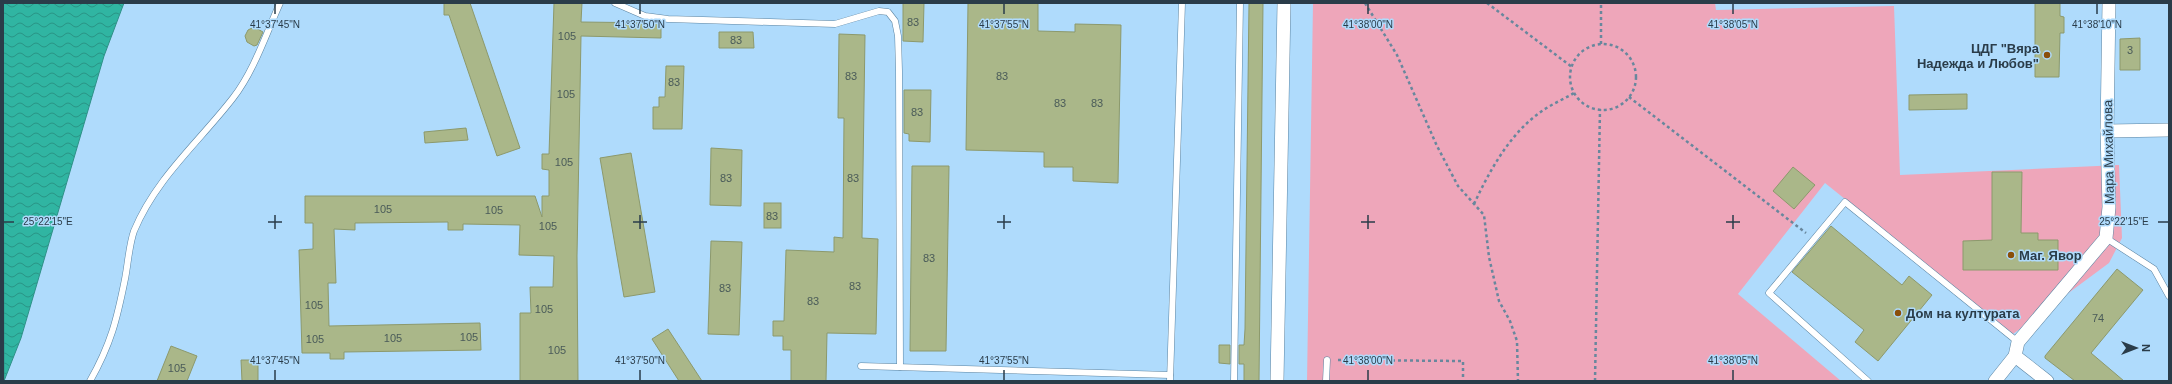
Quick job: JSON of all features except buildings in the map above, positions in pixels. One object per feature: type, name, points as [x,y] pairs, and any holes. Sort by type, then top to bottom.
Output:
[{"type":"street","points":[[1277,381],[1284,3]]},
{"type":"street","name":"Мара Михайлова","points":[[2106,238],[2109,207],[2107,131],[2109,3]]},
{"type":"street","points":[[2107,131],[2169,130]]},
{"type":"street","points":[[1995,381],[2015,356],[2018,342],[2106,238]]},
{"type":"street","points":[[2015,356],[2046,381]]},
{"type":"lane","points":[[90,381],[104,357],[115,326],[134,232],[155,193],[199,135],[234,97],[256,58],[280,3]]},
{"type":"lane","points":[[615,3],[645,16],[668,19],[835,24],[880,11],[888,12],[895,21],[898,36],[900,367]]},
{"type":"lane","points":[[861,366],[1170,378],[1182,3]]},
{"type":"lane","points":[[1234,381],[1240,3]]},
{"type":"lane","points":[[1868,381],[1769,293],[1813,238],[1845,202],[2018,342]]},
{"type":"lane","points":[[2106,238],[2154,269],[2169,296]]},
{"type":"lane","points":[[1326,360],[1326,381]]},
{"type":"path","points":[[1365,3],[1397,55],[1437,146],[1458,186],[1484,215],[1489,257],[1499,301],[1510,321],[1517,341],[1518,381]]},
{"type":"path","points":[[1487,3],[1572,66]]},
{"type":"path","points":[[1601,3],[1601,44]]},
{"type":"path","points":[[1601,44],[1611,45],[1621,49],[1629,56],[1634,66],[1636,76],[1634,87],[1629,97],[1616,106],[1600,109],[1589,107],[1580,100],[1574,93],[1570,81],[1572,66],[1581,52],[1590,46],[1601,44]]},
{"type":"path","points":[[1474,204],[1486,180],[1509,142],[1541,111],[1574,93]]},
{"type":"path","points":[[1629,97],[1813,238]]},
{"type":"path","points":[[1595,381],[1600,109]]},
{"type":"path","points":[[1326,360],[1463,361],[1463,381]]},
{"type":"shaded area","points":[[1313,3],[1715,3],[1716,10],[1894,6],[1900,175],[2119,165],[2122,238],[2109,263],[2013,334],[1825,183],[1738,294],[1841,381],[1307,381]]},
{"type":"water","points":[[3,3],[124,3],[104,56],[21,338],[4,381]]},
{"type":"place","name":"ЦДГ \"Вяра Надежда и Любов\"","points":[[2047,55]]},
{"type":"place","name":"Маг. Явор","points":[[2011,255]]},
{"type":"place","name":"Дом на културата","points":[[1898,313]]}]
